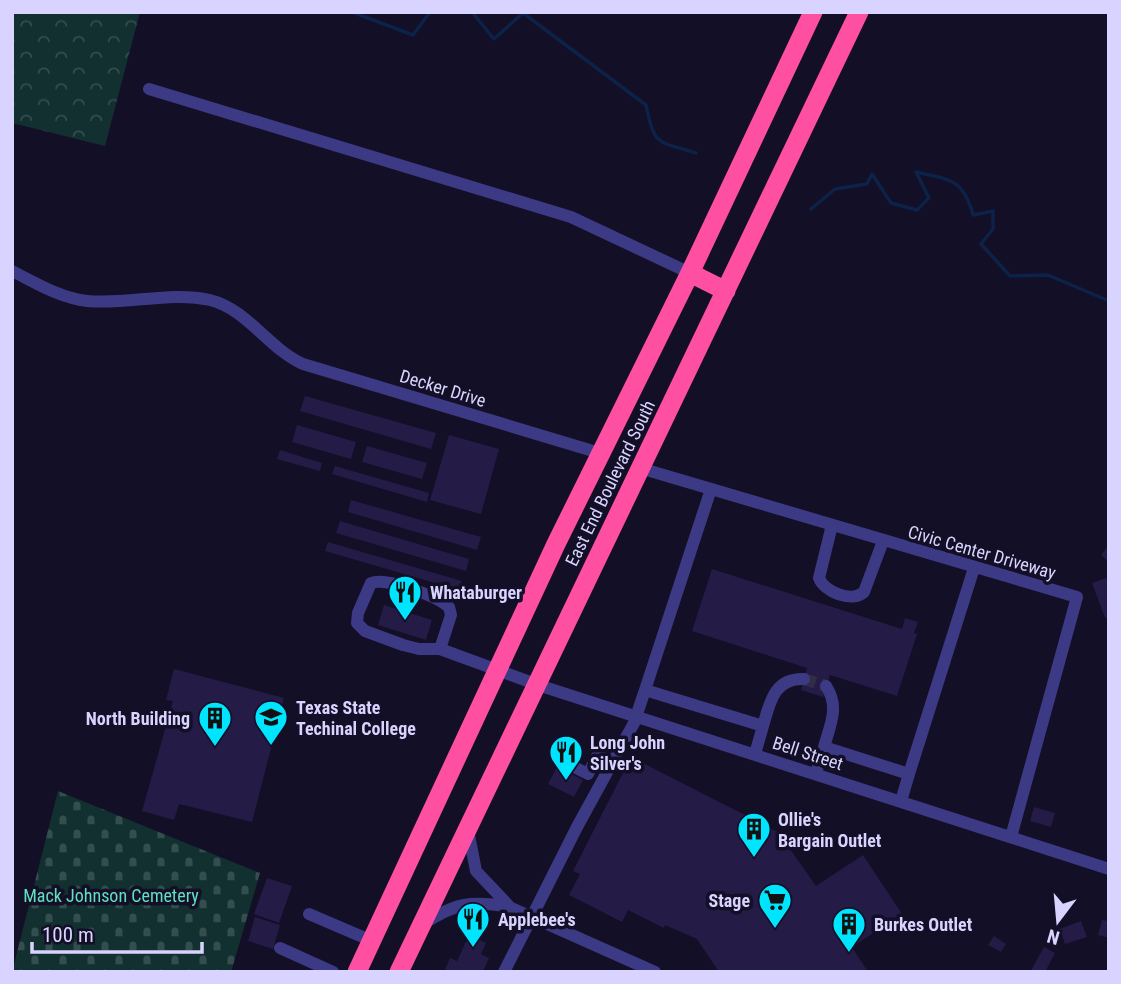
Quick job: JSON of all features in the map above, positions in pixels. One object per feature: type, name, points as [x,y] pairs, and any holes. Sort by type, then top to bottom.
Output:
[{"type":"highway","name":"East End Boulevard South","points":[[357,972],[556,544],[603,454],[813,12]]},
{"type":"highway","name":"East End Boulevard South","points":[[400,972],[859,12]]},
{"type":"highway","points":[[690,273],[726,291]]},
{"type":"street","points":[[149,89],[571,216],[690,273]]},
{"type":"street","name":"Decker Drive","points":[[12,271],[59,294],[89,301],[185,298],[211,300],[234,312],[277,349],[313,368],[603,454]]},
{"type":"street","name":"Civic Center Driveway","points":[[640,468],[1077,597],[1011,837]]},
{"type":"street","points":[[504,972],[636,717],[711,489]]},
{"type":"street","points":[[832,526],[819,578],[821,584],[842,594],[859,597],[864,592],[883,541]]},
{"type":"street","points":[[901,801],[974,568]]},
{"type":"street","name":"Bell Street","points":[[439,649],[451,615],[446,604],[393,583],[371,583],[358,613],[359,627],[365,631],[419,649],[439,649],[497,672],[1109,869]]},
{"type":"street","points":[[755,754],[769,705],[783,683],[791,678],[804,679]]},
{"type":"street","points":[[816,773],[834,707],[833,696],[826,686]]},
{"type":"street","points":[[645,690],[763,726]]},
{"type":"street","points":[[562,761],[588,774],[602,746]]},
{"type":"street","points":[[824,747],[909,774]]},
{"type":"street","points":[[468,830],[476,871],[509,907]]},
{"type":"street","points":[[423,924],[442,912],[463,904],[484,903],[509,907],[656,972]]},
{"type":"street","points":[[309,914],[372,941]]},
{"type":"street","points":[[280,948],[334,972]]},
{"type":"green space","points":[[12,12],[140,12],[105,146],[12,123]]},
{"type":"green space","name":"Mack Johnson Cemetery","points":[[58,791],[260,873],[231,972],[12,972]]},
{"type":"building","points":[[305,396],[436,433],[431,449],[300,411]]},
{"type":"building","points":[[297,425],[356,442],[351,459],[292,442]]},
{"type":"building","points":[[449,435],[499,449],[481,514],[430,500]]},
{"type":"building","points":[[367,446],[427,463],[422,479],[362,462]]},
{"type":"building","points":[[280,450],[322,463],[320,471],[277,459]]},
{"type":"building","points":[[335,466],[429,493],[427,502],[332,474]]},
{"type":"building","points":[[351,500],[481,537],[477,550],[348,512]]},
{"type":"building","points":[[340,521],[469,559],[466,571],[336,533]]},
{"type":"building","points":[[328,542],[462,581],[459,590],[325,551]]},
{"type":"building","points":[[1109,545],[1109,562],[1101,555]]},
{"type":"building","points":[[712,569],[902,629],[905,618],[918,622],[914,633],[917,634],[897,696],[830,675],[823,697],[801,690],[807,668],[692,631]]},
{"type":"building","points":[[1106,578],[1109,585],[1109,617],[1105,618],[1092,583]]},
{"type":"building","name":"Whataburger","points":[[384,605],[432,620],[426,640],[378,625]]},
{"type":"building","name":"North Building","points":[[174,669],[284,698],[252,822],[179,804],[174,820],[142,811],[173,701],[166,700]]},
{"type":"building","points":[[631,757],[778,832],[816,886],[863,855],[902,914],[852,947],[868,972],[719,972],[697,939],[665,925],[664,928],[628,910],[622,922],[569,895],[580,874],[573,871]]},
{"type":"building","name":"Long John Silver's","points":[[557,767],[583,780],[574,797],[548,784]]},
{"type":"building","points":[[1034,807],[1055,813],[1051,827],[1030,821]]},
{"type":"building","points":[[267,878],[292,886],[279,923],[254,914]]},
{"type":"building","points":[[255,917],[280,925],[273,949],[248,941]]},
{"type":"building","points":[[1102,920],[1109,921],[1109,938],[1098,935]]},
{"type":"building","points":[[1081,921],[1087,937],[1065,944],[1060,929]]},
{"type":"building","name":"Applebee's","points":[[469,935],[486,943],[481,954],[489,958],[483,972],[444,972],[450,958],[457,961]]},
{"type":"building","points":[[994,936],[1006,944],[1001,952],[988,945]]},
{"type":"building","points":[[1044,947],[1055,953],[1045,972],[1030,972]]},
{"type":"waterway","points":[[352,12],[413,35],[430,12]]},
{"type":"waterway","points":[[472,12],[494,39],[523,13],[646,105],[652,129],[660,140],[696,153]]},
{"type":"waterway","points":[[811,209],[835,189],[867,184],[872,174],[891,203],[917,210],[929,198],[916,172],[946,179],[960,187],[973,215],[993,211],[993,229],[981,244],[1010,276],[1048,275],[1109,301]]},
{"type":"tunnel","points":[[804,679],[826,686]]},
{"type":"place","name":"Whataburger","points":[[405,622]]},
{"type":"place","name":"Texas State Techinal College","points":[[271,747]]},
{"type":"place","name":"North Building","points":[[215,748]]},
{"type":"place","name":"Long John Silver's","points":[[566,782]]},
{"type":"place","name":"Ollie's Bargain Outlet","points":[[754,859]]},
{"type":"place","name":"Stage","points":[[775,930]]},
{"type":"place","name":"Applebee's","points":[[473,949]]},
{"type":"place","name":"Burkes Outlet","points":[[849,954]]}]
